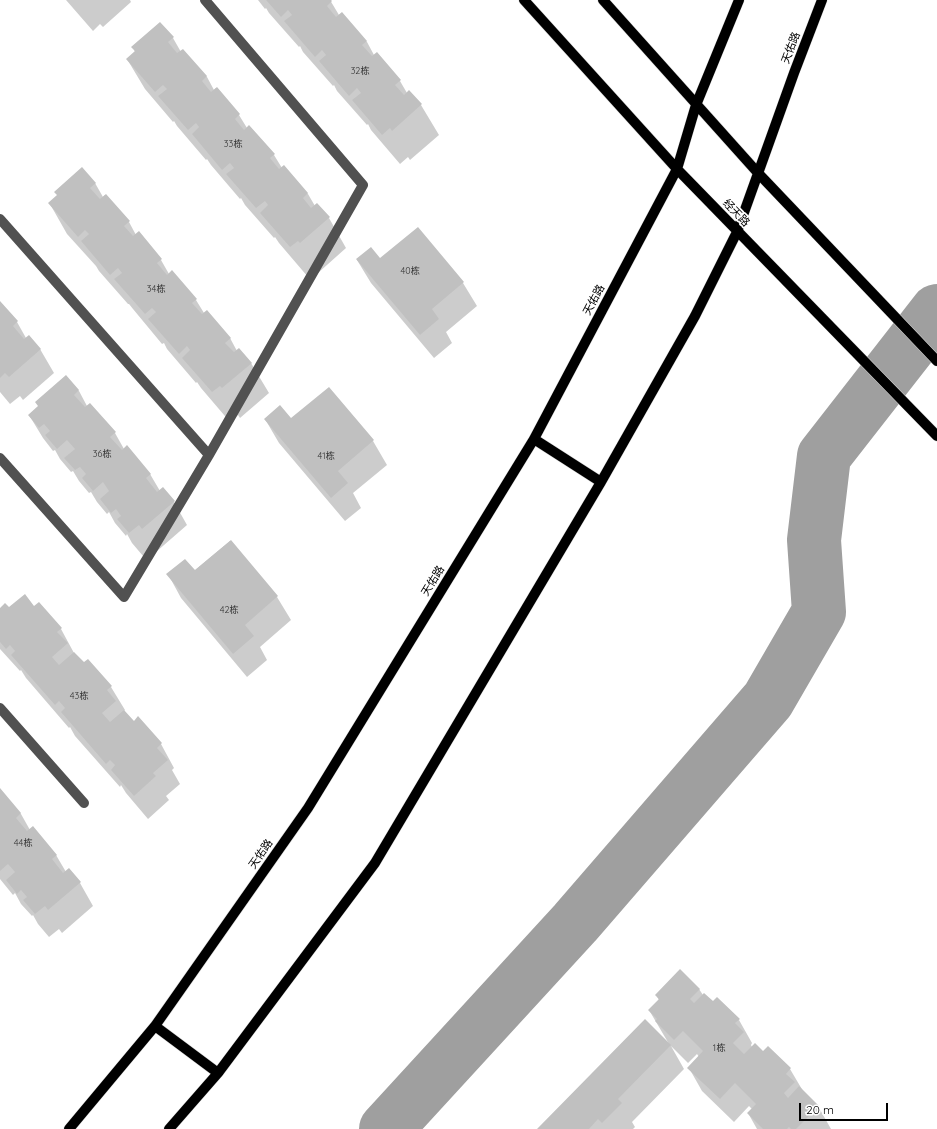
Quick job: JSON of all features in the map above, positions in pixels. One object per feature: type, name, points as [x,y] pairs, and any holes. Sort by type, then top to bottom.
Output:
[{"type":"main road","name":"经天路","points":[[524,0],[737,232],[937,436]]},
{"type":"main road","points":[[603,0],[758,173],[937,361]]},
{"type":"main road","name":"天佑路","points":[[69,1129],[155,1026],[308,808],[534,439],[678,169],[696,105],[739,0]]},
{"type":"main road","name":"天佑路","points":[[169,1129],[218,1073],[375,863],[601,482],[695,316],[737,232],[822,0]]},
{"type":"main road","points":[[534,439],[601,482]]},
{"type":"main road","points":[[155,1026],[218,1073]]},
{"type":"lane","points":[[0,458],[124,597],[209,455],[363,185],[205,0]]},
{"type":"lane","points":[[0,219],[209,455]]},
{"type":"lane","points":[[0,708],[84,803]]},
{"type":"building","points":[[266,0],[331,0],[332,1],[327,6],[336,17],[342,12],[367,41],[362,45],[372,56],[377,52],[401,80],[395,85],[404,95],[409,90],[422,104],[392,131],[390,128],[382,135],[352,100],[361,93],[357,88],[349,96],[319,61],[326,55],[322,50],[315,57],[284,21],[292,15],[288,10],[281,17]]},
{"type":"building","points":[[160,22],[174,37],[168,42],[177,53],[183,49],[207,76],[202,81],[211,92],[217,87],[240,114],[235,119],[244,130],[249,125],[275,154],[270,158],[279,169],[284,165],[308,193],[303,198],[311,208],[317,203],[330,217],[300,243],[298,241],[290,247],[260,213],[268,205],[265,201],[256,208],[226,174],[234,168],[230,163],[222,170],[192,134],[199,127],[196,123],[188,130],[158,96],[167,89],[163,85],[155,92],[126,59],[135,51],[131,47]]},
{"type":"building","points":[[82,167],[96,183],[90,188],[100,199],[106,194],[130,221],[124,226],[133,236],[139,231],[162,259],[157,263],[167,275],[172,270],[197,299],[192,303],[202,314],[207,310],[231,338],[225,343],[234,352],[239,348],[252,363],[222,388],[220,386],[212,392],[182,358],[190,350],[187,346],[179,354],[148,319],[156,312],[152,308],[145,314],[114,279],[122,273],[118,268],[110,275],[81,241],[89,234],[85,230],[78,237],[48,203],[57,195],[54,192]]},
{"type":"building","points":[[418,227],[464,282],[432,309],[439,319],[420,335],[356,259],[371,247],[380,258]]},
{"type":"building","points":[[0,301],[18,321],[13,326],[24,339],[29,335],[41,349],[9,377],[5,373],[0,378]]},
{"type":"building","points":[[66,375],[79,390],[74,395],[85,407],[90,403],[116,432],[110,437],[122,450],[127,445],[151,474],[146,478],[157,492],[163,487],[175,501],[142,529],[139,525],[129,533],[117,519],[121,516],[116,509],[111,513],[100,499],[109,491],[103,482],[93,491],[82,478],[86,474],[80,467],[75,470],[64,458],[75,449],[67,440],[57,449],[45,435],[50,431],[44,424],[39,428],[28,415],[38,406],[35,402]]},
{"type":"building","points":[[329,387],[374,440],[338,471],[348,483],[331,498],[264,419],[280,405],[291,418]]},
{"type":"building","points":[[231,540],[278,596],[245,625],[254,636],[233,654],[166,574],[185,559],[195,570]]},
{"type":"building","points":[[25,594],[34,606],[39,602],[62,628],[57,632],[68,643],[52,657],[59,665],[74,652],[84,662],[88,659],[112,686],[107,690],[116,701],[102,713],[110,722],[124,710],[134,721],[138,716],[162,743],[157,748],[168,760],[153,773],[156,776],[134,796],[111,770],[115,765],[110,760],[106,764],[61,712],[65,708],[59,701],[55,705],[11,655],[15,651],[10,645],[6,649],[0,642],[0,608],[5,603],[9,607]]},
{"type":"building","points":[[0,788],[21,813],[16,818],[27,831],[33,826],[57,855],[52,859],[63,873],[69,868],[81,882],[48,910],[45,906],[35,914],[23,900],[27,897],[21,890],[17,894],[6,880],[15,872],[8,864],[0,871]]},
{"type":"building","points":[[680,969],[700,989],[690,999],[694,1003],[704,993],[713,1001],[717,997],[740,1019],[735,1023],[744,1032],[733,1043],[744,1054],[755,1043],[763,1051],[768,1046],[791,1068],[786,1074],[795,1082],[784,1093],[788,1098],[799,1086],[819,1106],[796,1129],[791,1129],[789,1127],[787,1129],[763,1129],[747,1113],[756,1104],[735,1083],[720,1099],[687,1068],[703,1051],[683,1031],[674,1040],[655,1021],[657,1019],[648,1010],[659,999],[655,995]]},
{"type":"building","points":[[645,1019],[671,1045],[618,1099],[622,1103],[602,1123],[598,1119],[589,1129],[537,1129]]},
{"type":"waterway","points":[[386,1129],[575,923],[768,700],[819,612],[814,540],[824,456],[937,311]]}]
